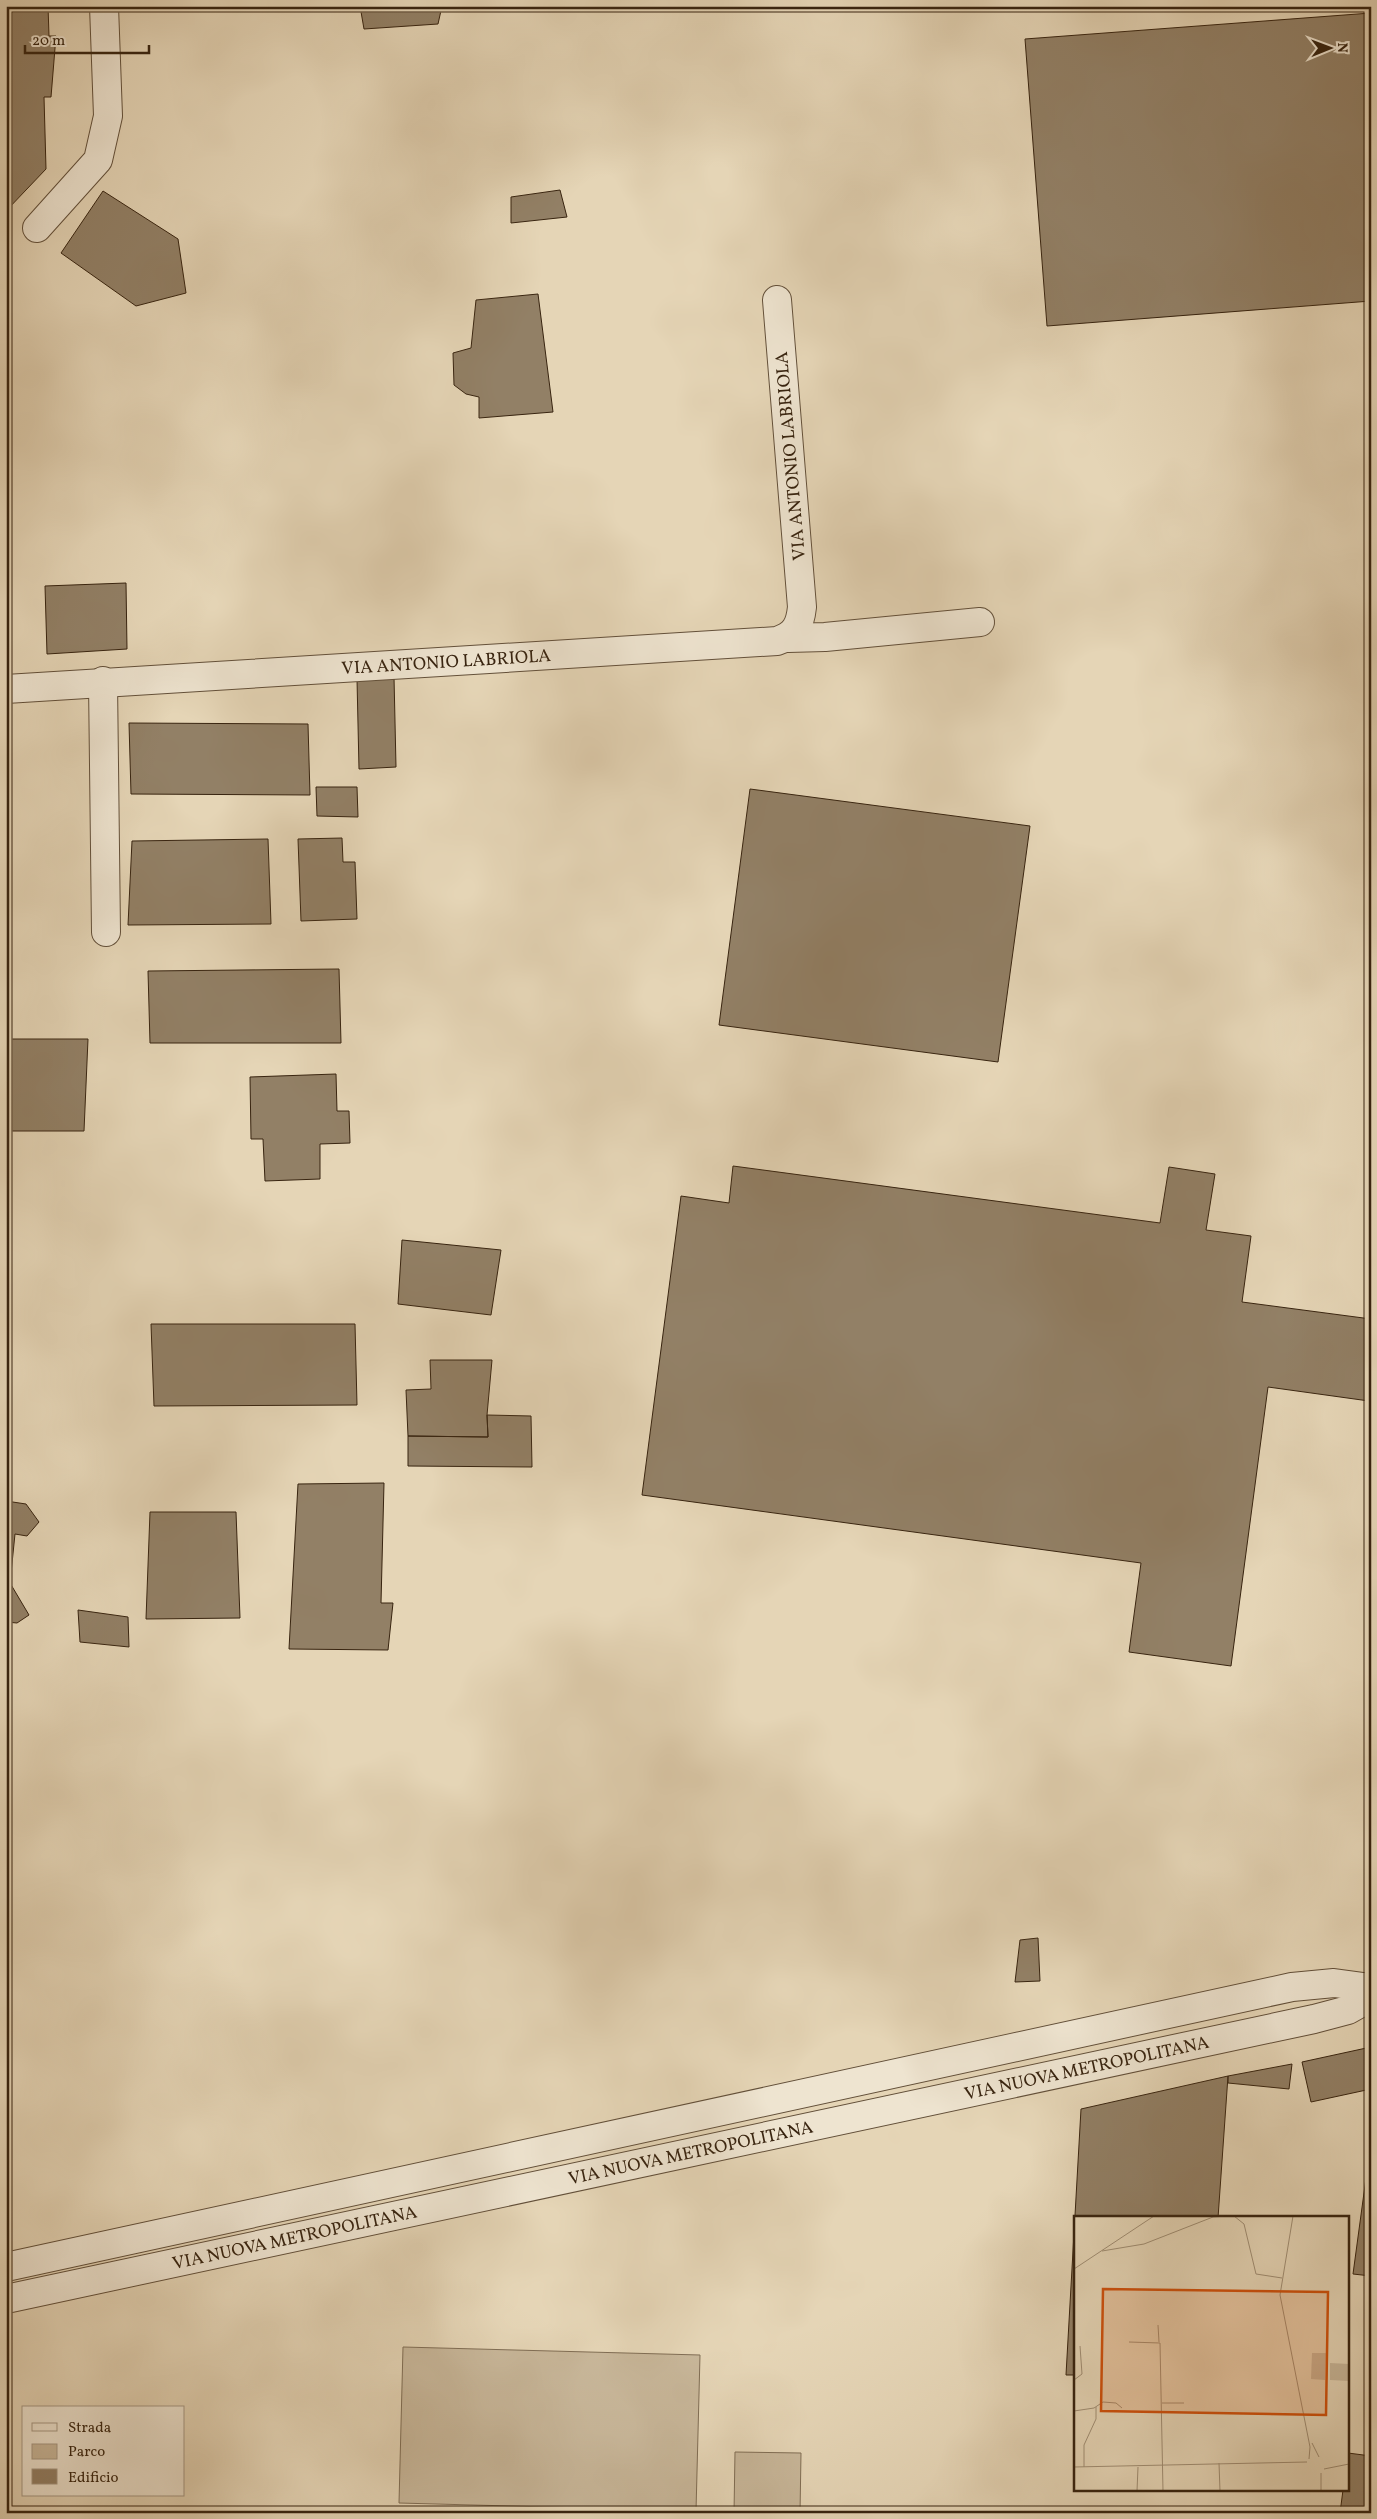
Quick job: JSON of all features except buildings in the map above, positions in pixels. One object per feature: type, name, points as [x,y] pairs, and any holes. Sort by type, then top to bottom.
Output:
[{"type":"street","points":[[37,228],[98,160],[108,116],[104,6]]},
{"type":"street","name":"VIA ANTONIO LABRIOLA","points":[[777,300],[802,607],[801,620],[796,631],[788,638]]},
{"type":"street","name":"VIA ANTONIO LABRIOLA","points":[[6,689],[103,681],[777,641],[788,638],[825,637],[980,622]]},
{"type":"street","points":[[103,681],[106,932]]},
{"type":"street","name":"VIA NUOVA METROPOLITANA","points":[[6,2267],[1292,1987],[1334,1983],[1371,1988]]},
{"type":"street","name":"VIA NUOVA METROPOLITANA","points":[[6,2299],[1314,2019],[1348,2010],[1371,1997]]},
{"type":"green space","points":[[403,2347],[700,2355],[696,2511],[399,2503]]},
{"type":"green space","points":[[735,2452],[801,2453],[800,2513],[734,2513]]}]
